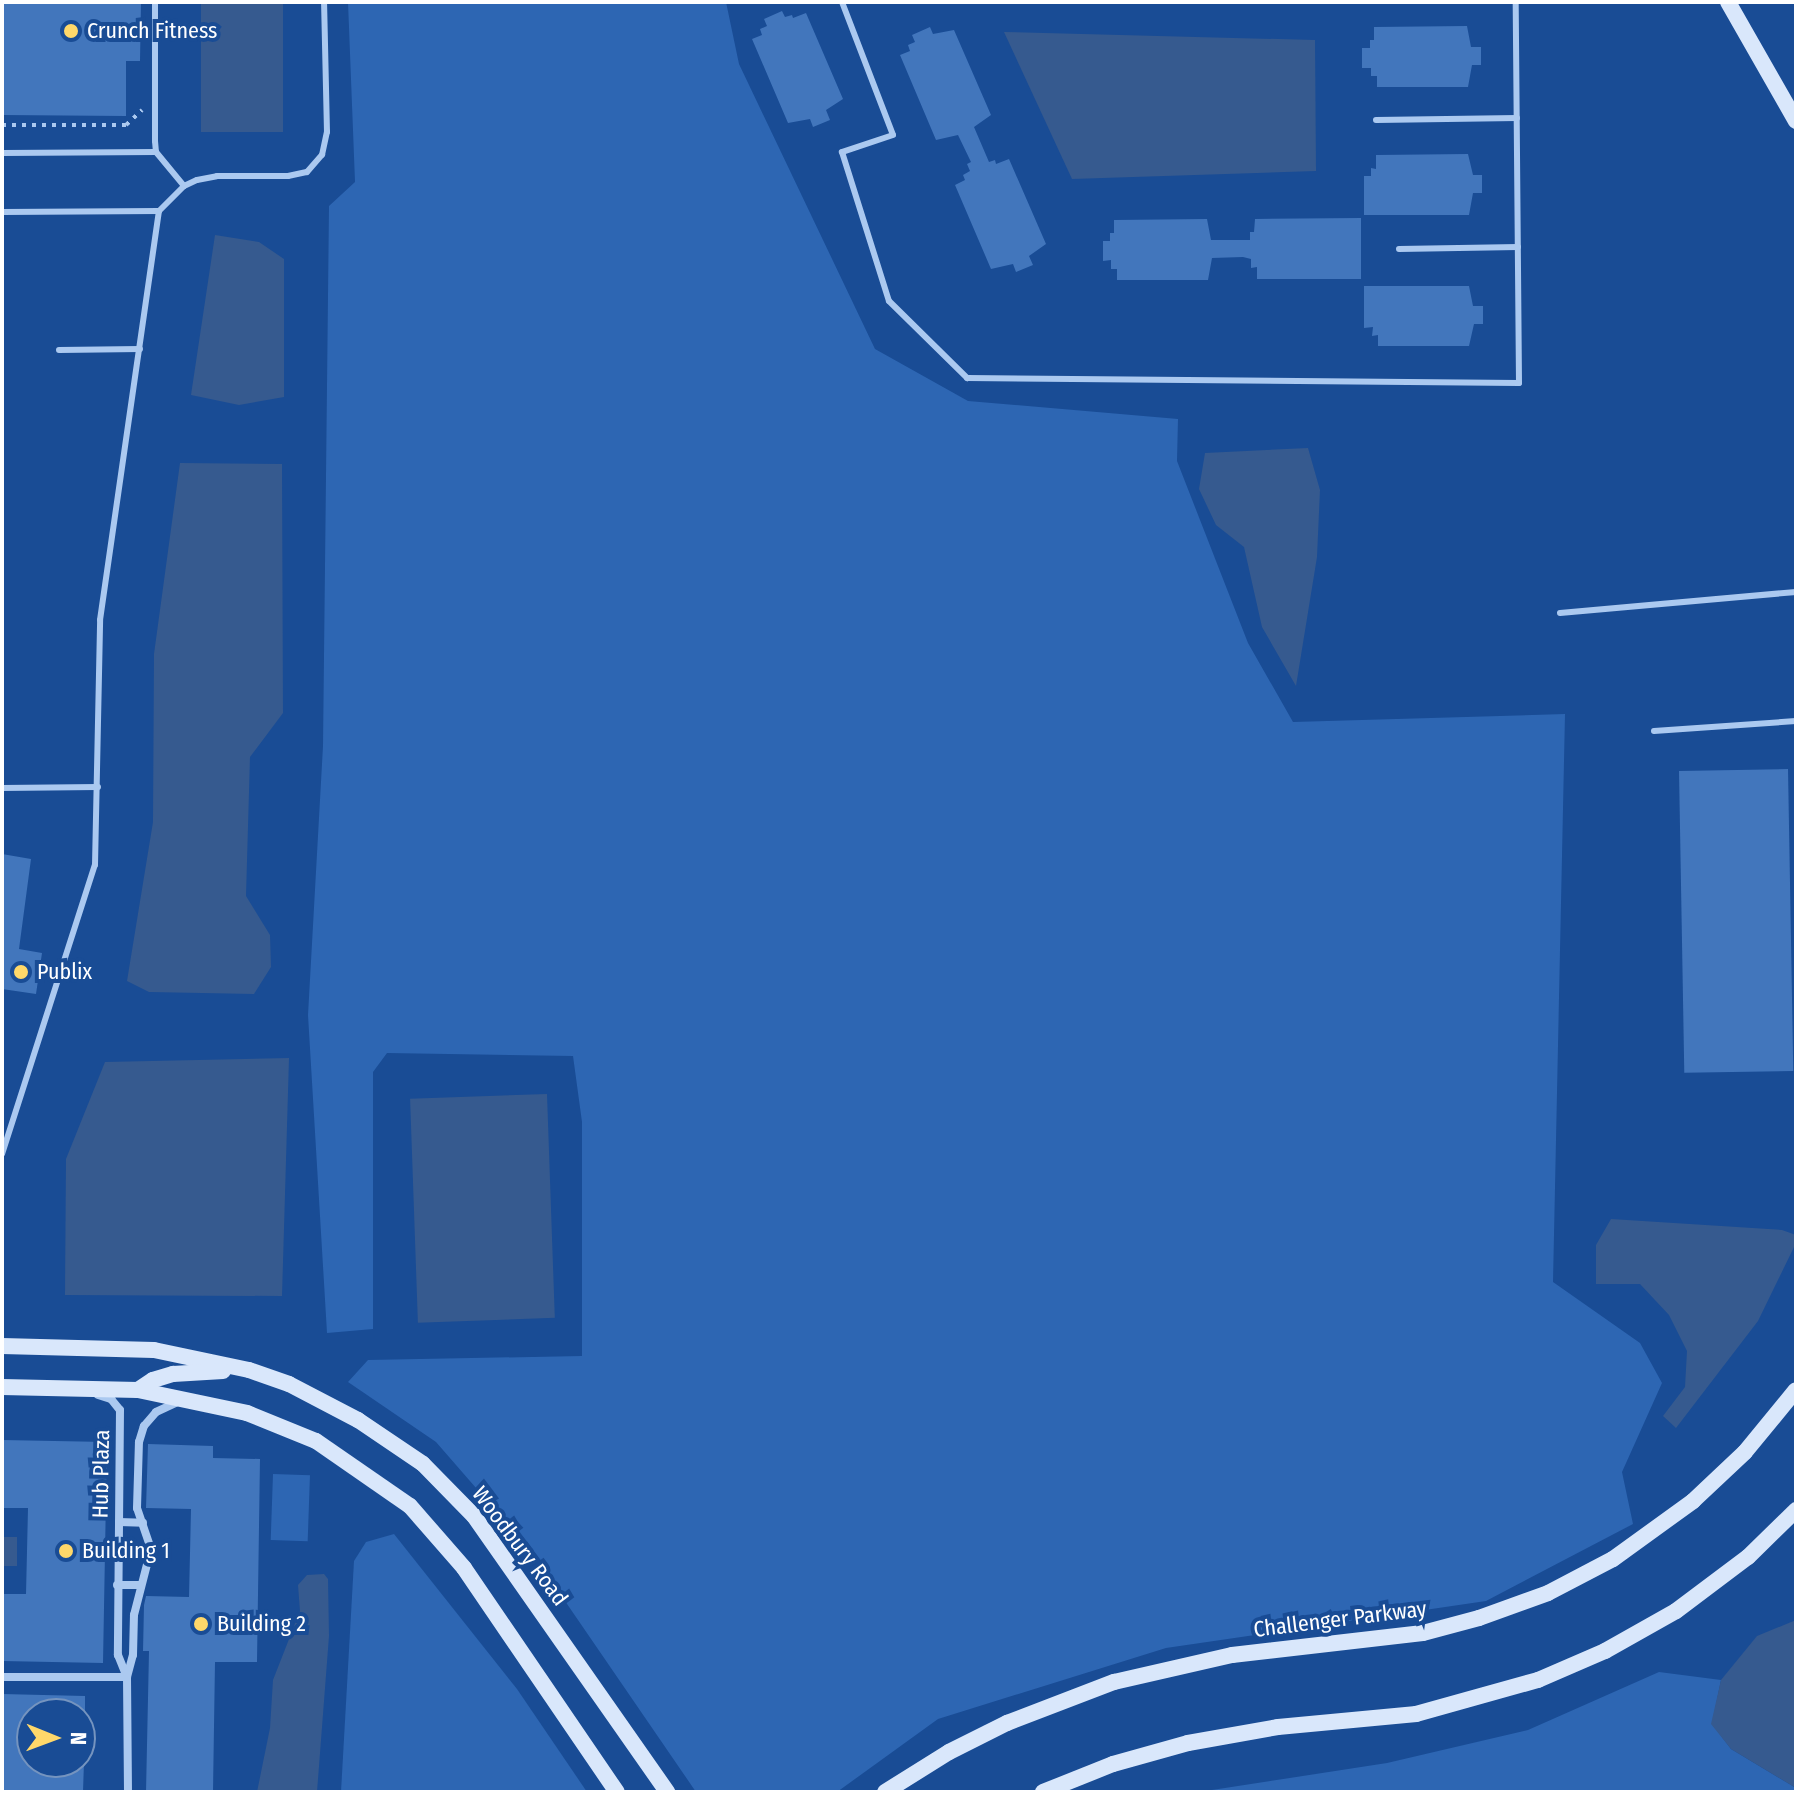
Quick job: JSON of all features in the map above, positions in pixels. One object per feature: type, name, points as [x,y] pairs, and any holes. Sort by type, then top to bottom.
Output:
[{"type":"main road","points":[[1728,2],[1796,121]]},
{"type":"main road","name":"Woodbury Road","points":[[2,1346],[154,1350],[249,1370],[289,1384],[358,1420],[423,1464],[483,1528],[667,1792]]},
{"type":"main road","points":[[138,1390],[153,1380],[173,1374],[249,1370]]},
{"type":"main road","points":[[2,1387],[138,1390],[247,1413],[316,1441],[410,1506],[464,1568],[617,1792]]},
{"type":"main road","name":"Challenger Parkway","points":[[885,1792],[949,1752],[1007,1723],[1114,1682],[1232,1655],[1423,1633],[1479,1618],[1548,1593],[1613,1559],[1693,1501],[1745,1452],[1796,1390]]},
{"type":"main road","points":[[1043,1792],[1113,1764],[1188,1743],[1278,1727],[1416,1714],[1538,1680],[1605,1651],[1676,1611],[1748,1557],[1796,1510]]},
{"type":"street","name":"Hub Plaza","points":[[82,1389],[111,1399],[120,1410],[118,1655],[127,1677]]},
{"type":"street","points":[[120,1410],[138,1390]]},
{"type":"street","name":"Hub Plaza","points":[[128,1792],[127,1677],[141,1585],[151,1549],[137,1508],[139,1442],[144,1426],[156,1412],[185,1399]]},
{"type":"street","points":[[119,1522],[143,1523]]},
{"type":"street","points":[[117,1585],[141,1585]]},
{"type":"street","points":[[2,1677],[127,1677]]},
{"type":"lane","points":[[155,2],[156,152],[184,186]]},
{"type":"lane","points":[[2,1154],[95,865],[100,620],[159,211],[184,186],[217,176],[288,176],[307,172],[322,155],[327,132],[324,2]]},
{"type":"lane","points":[[842,2],[893,135],[842,152],[889,301],[967,378],[1519,383],[1516,2]]},
{"type":"lane","points":[[1376,120],[1517,118]]},
{"type":"lane","points":[[2,153],[156,152]]},
{"type":"lane","points":[[2,212],[159,211]]},
{"type":"lane","points":[[1399,249],[1518,247]]},
{"type":"lane","points":[[59,350],[140,349]]},
{"type":"lane","points":[[1560,613],[1796,592]]},
{"type":"lane","points":[[1654,731],[1796,721]]},
{"type":"lane","points":[[2,788],[98,787]]},
{"type":"path","points":[[2,125],[126,125],[147,106]]},
{"type":"shaded area","points":[[201,2],[283,2],[283,132],[201,132]]},
{"type":"shaded area","points":[[348,2],[726,2],[739,64],[875,349],[968,401],[1178,419],[1177,461],[1248,643],[1293,722],[1565,714],[1553,1282],[1640,1343],[1662,1383],[1622,1472],[1633,1524],[1486,1601],[1166,1648],[938,1719],[837,1792],[696,1792],[530,1550],[436,1442],[348,1382],[368,1360],[582,1356],[582,1122],[573,1056],[387,1053],[373,1072],[373,1329],[327,1333],[308,1015],[323,746],[329,206],[355,182]]},
{"type":"shaded area","points":[[1004,32],[1315,40],[1316,171],[1072,179]]},
{"type":"shaded area","points":[[215,235],[259,242],[284,259],[284,397],[239,405],[191,395]]},
{"type":"shaded area","points":[[1308,448],[1320,490],[1317,557],[1296,686],[1262,627],[1244,547],[1216,525],[1199,489],[1205,453]]},
{"type":"shaded area","points":[[180,463],[282,464],[283,713],[250,757],[246,896],[270,935],[271,967],[254,994],[149,992],[127,981],[153,822],[154,654]]},
{"type":"shaded area","points":[[289,1058],[282,1296],[65,1295],[66,1159],[105,1062]]},
{"type":"shaded area","points":[[547,1094],[555,1318],[418,1323],[410,1099]]},
{"type":"shaded area","points":[[1611,1219],[1782,1230],[1796,1235],[1796,1243],[1758,1321],[1676,1428],[1663,1416],[1685,1387],[1687,1351],[1669,1315],[1640,1284],[1596,1284],[1596,1245]]},
{"type":"shaded area","points":[[273,1474],[310,1475],[308,1541],[271,1540]]},
{"type":"shaded area","points":[[394,1534],[517,1689],[587,1792],[341,1792],[354,1561],[366,1542]]},
{"type":"shaded area","points":[[2,1537],[17,1537],[17,1566],[2,1566]]},
{"type":"shaded area","points":[[324,1574],[328,1579],[329,1636],[317,1792],[257,1792],[270,1728],[273,1680],[300,1611],[298,1585],[307,1575]]},
{"type":"shaded area","points":[[1796,1620],[1796,1788],[1731,1749],[1711,1724],[1721,1680],[1757,1636]]},
{"type":"shaded area","points":[[1659,1672],[1721,1680],[1712,1724],[1731,1749],[1796,1788],[1796,1792],[1199,1792],[1387,1763],[1528,1730]]},
{"type":"building","name":"Crunch Fitness","points":[[2,2],[141,2],[140,61],[126,61],[126,116],[2,115]]},
{"type":"building","points":[[782,11],[785,17],[792,15],[793,18],[806,13],[843,99],[826,110],[830,120],[813,127],[810,119],[788,123],[752,39],[762,35],[760,29],[767,26],[764,19]]},
{"type":"building","points":[[1467,26],[1471,47],[1481,47],[1481,65],[1472,65],[1468,87],[1377,87],[1377,76],[1371,76],[1371,68],[1362,68],[1362,48],[1370,48],[1370,40],[1374,40],[1374,27]]},
{"type":"building","points":[[930,27],[933,34],[954,30],[991,115],[974,127],[989,162],[995,160],[996,164],[1009,159],[1046,244],[1029,256],[1033,265],[1016,272],[1013,264],[991,269],[955,185],[965,180],[963,175],[970,171],[967,164],[971,162],[958,135],[936,140],[900,55],[910,51],[908,45],[915,42],[912,35]]},
{"type":"building","points":[[1468,154],[1473,175],[1482,175],[1482,193],[1473,193],[1469,215],[1364,215],[1364,176],[1371,176],[1371,168],[1376,169],[1376,155]]},
{"type":"building","points":[[1361,218],[1361,279],[1257,279],[1257,267],[1251,268],[1251,259],[1243,257],[1212,258],[1208,280],[1117,280],[1117,269],[1111,269],[1111,260],[1103,261],[1103,241],[1110,241],[1110,233],[1114,233],[1114,220],[1207,219],[1211,240],[1250,240],[1255,219]]},
{"type":"building","points":[[1364,286],[1469,286],[1473,306],[1483,306],[1483,324],[1474,324],[1469,346],[1378,346],[1378,335],[1372,336],[1373,327],[1364,328]]},
{"type":"building","points":[[1788,769],[1793,1071],[1684,1073],[1679,771]]},
{"type":"building","name":"Publix","points":[[2,854],[31,859],[19,949],[42,953],[36,994],[2,989]]},
{"type":"building","name":"Building 1","points":[[2,1440],[107,1442],[103,1663],[2,1661],[2,1594],[26,1594],[28,1508],[2,1508]]},
{"type":"building","name":"Building 2","points":[[148,1444],[213,1446],[213,1458],[260,1459],[257,1662],[215,1662],[213,1792],[146,1792],[149,1651],[143,1651],[144,1605],[146,1596],[189,1597],[191,1509],[146,1508]]},
{"type":"building","points":[[2,1694],[85,1696],[16,1698],[16,1778],[83,1778],[83,1792],[2,1792]]},
{"type":"place","name":"Crunch Fitness","points":[[71,31]]},
{"type":"place","name":"Publix","points":[[21,972]]},
{"type":"place","name":"Building 1","points":[[66,1551]]},
{"type":"place","name":"Building 2","points":[[201,1624]]}]
